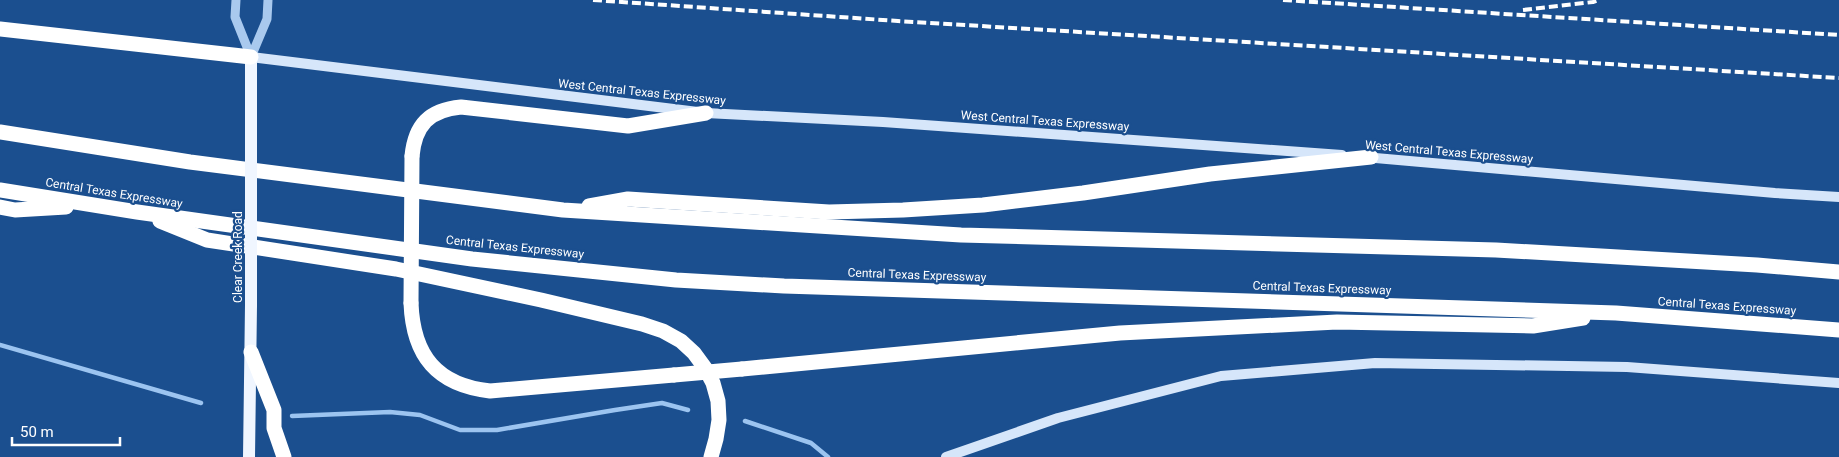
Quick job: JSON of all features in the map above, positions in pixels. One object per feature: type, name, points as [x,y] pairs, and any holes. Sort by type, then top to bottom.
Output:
[{"type":"highway","points":[[0,29],[250,57]]},
{"type":"highway","points":[[706,113],[628,126],[461,106],[447,108],[435,113],[424,122],[413,142],[412,156],[411,321],[416,339],[425,356],[437,371],[453,382],[472,389],[490,391],[674,376],[1120,333],[1336,322],[1533,326],[1616,313]]},
{"type":"highway","points":[[0,132],[190,162],[564,210],[961,235],[1496,250],[1747,264],[1839,272]]},
{"type":"highway","points":[[564,210],[628,200],[829,212],[973,206],[1083,193],[1210,174],[1371,157]]},
{"type":"highway","name":"Central Texas Expressway","points":[[0,190],[94,206],[472,259],[676,280],[784,286],[1616,313],[1839,330]]},
{"type":"highway","points":[[0,207],[15,210],[94,206]]},
{"type":"highway","points":[[137,212],[207,240],[396,269],[541,300],[642,324],[663,331],[681,341],[694,353],[713,382],[720,420],[711,457]]},
{"type":"highway","points":[[250,352],[274,410],[274,428],[284,457]]},
{"type":"main road","name":"Clear Creek Road","points":[[249,457],[251,305],[250,57]]},
{"type":"main road","name":"West Central Texas Expressway","points":[[250,57],[706,113],[936,126],[1371,157],[1775,194],[1839,197]]},
{"type":"main road","points":[[946,457],[1058,418],[1222,376],[1241,374],[1375,364],[1627,367],[1839,383]]},
{"type":"street","points":[[236,0],[235,17],[250,57]]},
{"type":"street","points":[[250,57],[268,19],[268,0]]},
{"type":"waterway","points":[[0,345],[201,403]]},
{"type":"waterway","points":[[292,416],[390,412],[420,415],[460,430],[497,430],[662,403],[688,410]]},
{"type":"waterway","points":[[745,421],[811,443],[828,457]]},
{"type":"railway","points":[[593,0],[898,21],[1839,78]]},
{"type":"railway","points":[[1283,0],[1839,35]]},
{"type":"railway","points":[[1523,10],[1599,0]]}]
